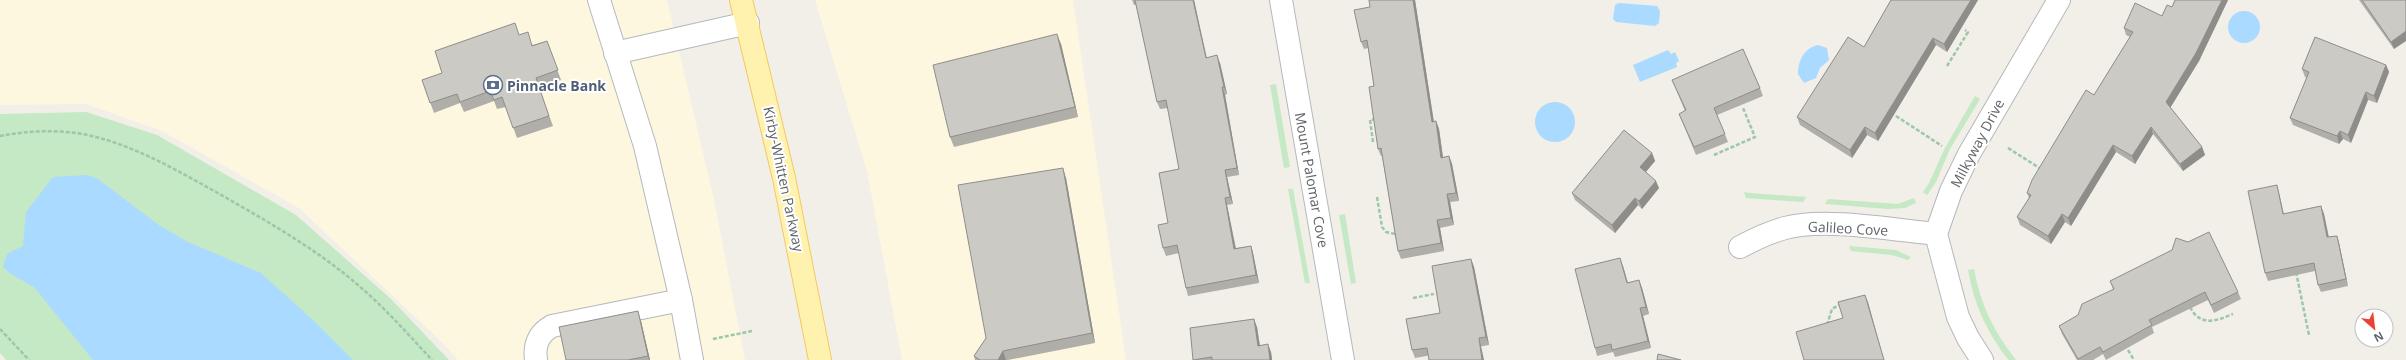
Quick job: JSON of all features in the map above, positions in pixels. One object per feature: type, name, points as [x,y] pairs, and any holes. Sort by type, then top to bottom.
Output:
[{"type":"main road","name":"Kirby-Whitten Parkway","points":[[741,0],[748,22],[784,178],[820,360]]},
{"type":"street","points":[[599,0],[645,146],[681,300],[692,360]]},
{"type":"street","name":"Mount Palomar Cove","points":[[1281,0],[1342,360]]},
{"type":"street","name":"Milkyway Drive","points":[[1936,234],[1951,191],[1969,154],[2059,0]]},
{"type":"street","points":[[615,52],[748,22]]},
{"type":"street","name":"Galileo Cove","points":[[1740,247],[1762,236],[1800,225],[1839,225],[1936,234]]},
{"type":"street","points":[[1936,234],[1958,317],[1968,338],[1982,360]]},
{"type":"street","points":[[536,360],[536,343],[543,331],[552,326],[681,300]]},
{"type":"path","points":[[1947,66],[1968,32],[1965,30]]},
{"type":"path","points":[[1714,155],[1756,137],[1743,108]]},
{"type":"path","points":[[1896,116],[1942,146]]},
{"type":"path","points":[[1373,142],[1370,120],[1385,118]]},
{"type":"path","points":[[0,136],[36,132],[95,136],[133,148],[269,222],[338,270],[357,284],[390,315],[432,360]]},
{"type":"path","points":[[2008,148],[2041,169]]},
{"type":"path","points":[[1376,197],[1382,227],[1386,232],[1394,234]]},
{"type":"path","points":[[2296,272],[2309,335]]},
{"type":"path","points":[[1414,298],[1434,294]]},
{"type":"path","points":[[1828,329],[1828,318],[1832,309],[1848,301]]},
{"type":"path","points":[[2189,304],[2193,314],[2206,321],[2213,322],[2233,314]]},
{"type":"path","points":[[0,329],[29,360]]},
{"type":"path","points":[[707,340],[752,331]]},
{"type":"path","points":[[2128,350],[2134,360]]},
{"type":"shaded area","points":[[0,0],[667,0],[714,200],[745,360],[458,360],[443,343],[299,208],[162,131],[86,104],[0,105]]},
{"type":"shaded area","points":[[815,0],[1073,0],[1126,360],[902,360],[867,171]]},
{"type":"green space","points":[[1276,84],[1290,167],[1284,168],[1270,85]]},
{"type":"green space","points":[[1975,96],[1980,99],[1950,149],[1936,182],[1927,195],[1923,192],[1929,183],[1945,148]]},
{"type":"green space","points":[[86,112],[157,135],[296,215],[391,299],[449,360],[6,360],[0,353],[0,114]]},
{"type":"green space","points":[[1288,189],[1293,189],[1310,283],[1305,283]]},
{"type":"green space","points":[[1744,192],[1806,197],[1803,202],[1746,198]]},
{"type":"green space","points":[[1914,198],[1916,203],[1905,208],[1888,209],[1825,204],[1828,199],[1898,204]]},
{"type":"green space","points":[[1345,214],[1356,283],[1351,284],[1339,215]]},
{"type":"green space","points":[[1849,246],[1896,250],[1911,257],[1908,260],[1892,255],[1851,251]]},
{"type":"green space","points":[[1974,269],[1980,294],[1989,317],[2001,339],[2016,360],[2009,360],[2006,357],[1987,327],[1977,305],[1968,270]]},
{"type":"water","points":[[1619,3],[1657,6],[1660,11],[1659,23],[1655,26],[1616,22],[1613,19],[1615,5]]},
{"type":"water","points":[[2244,11],[2253,14],[2257,18],[2260,27],[2257,36],[2253,40],[2244,43],[2235,40],[2231,36],[2228,27],[2231,18],[2235,14]]},
{"type":"water","points":[[1818,45],[1827,48],[1829,60],[1820,68],[1816,78],[1804,83],[1798,74],[1799,64],[1809,49]]},
{"type":"water","points":[[1668,50],[1671,54],[1675,52],[1679,61],[1676,63],[1677,67],[1640,82],[1633,65]]},
{"type":"water","points":[[1555,102],[1563,104],[1569,108],[1573,114],[1575,122],[1573,130],[1569,136],[1563,140],[1555,142],[1547,140],[1541,136],[1537,130],[1535,122],[1537,114],[1541,108],[1547,104]]},
{"type":"water","points":[[87,175],[98,179],[160,226],[188,242],[261,273],[315,322],[353,360],[93,360],[34,287],[11,274],[3,267],[7,254],[23,246],[26,212],[53,177]]},
{"type":"building","points":[[1135,0],[1193,0],[1206,58],[1217,55],[1224,87],[1222,87],[1237,168],[1225,170],[1230,197],[1225,198],[1234,249],[1251,246],[1256,275],[1186,288],[1177,245],[1163,248],[1158,225],[1168,223],[1159,173],[1179,169],[1166,100],[1157,102]]},
{"type":"building","points":[[1369,0],[1413,0],[1432,122],[1436,121],[1441,158],[1449,156],[1456,193],[1447,194],[1451,218],[1437,220],[1441,243],[1398,251],[1381,148],[1378,149],[1369,87],[1374,86],[1367,40],[1361,42],[1354,10],[1370,7]]},
{"type":"building","points":[[1891,0],[1971,0],[1944,44],[1933,38],[1875,133],[1865,127],[1850,150],[1797,117],[1848,37],[1864,47]]},
{"type":"building","points":[[2175,0],[2222,0],[2196,53],[2166,102],[2202,147],[2180,164],[2151,127],[2132,156],[2113,145],[2068,218],[2062,214],[2048,236],[2017,217],[2031,195],[2027,193],[2032,180],[2086,90],[2094,95],[2133,32],[2124,28],[2135,3],[2162,16],[2167,5],[2172,7]]},
{"type":"building","points":[[2362,0],[2406,0],[2406,31],[2391,42]]},
{"type":"building","name":"Pinnacle Bank","points":[[515,23],[519,35],[528,32],[532,46],[547,41],[558,70],[536,78],[549,116],[513,128],[502,97],[494,100],[490,91],[460,102],[457,94],[430,103],[422,80],[442,73],[435,51]]},
{"type":"building","points":[[1057,34],[1075,107],[950,137],[933,65]]},
{"type":"building","points":[[2315,37],[2386,65],[2374,96],[2366,92],[2348,135],[2340,131],[2337,136],[2290,118],[2309,72],[2302,69]]},
{"type":"building","points":[[1743,49],[1760,88],[1714,108],[1725,134],[1694,147],[1679,114],[1686,110],[1672,80]]},
{"type":"building","points":[[1624,130],[1652,153],[1640,167],[1656,181],[1639,201],[1635,198],[1612,225],[1572,193]]},
{"type":"building","points":[[1063,168],[1092,333],[1003,351],[998,360],[980,360],[974,356],[986,338],[958,185]]},
{"type":"building","points":[[2277,185],[2283,214],[2321,206],[2327,237],[2337,236],[2346,279],[2318,285],[2314,263],[2265,273],[2248,191]]},
{"type":"building","points":[[2209,232],[2238,292],[2211,305],[2205,292],[2149,320],[2152,325],[2103,352],[2100,347],[2078,359],[2059,326],[2078,315],[2082,304],[2114,289],[2110,281],[2172,250],[2176,238],[2188,242]]},
{"type":"building","points":[[1620,258],[1627,283],[1639,280],[1646,307],[1640,308],[1648,341],[1612,350],[1611,344],[1595,348],[1575,269]]},
{"type":"building","points":[[1471,259],[1486,337],[1479,338],[1482,360],[1429,360],[1427,348],[1412,350],[1406,319],[1440,313],[1432,266]]},
{"type":"building","points":[[1865,295],[1884,360],[1804,360],[1796,332],[1843,318],[1838,302]]},
{"type":"building","points":[[638,311],[648,356],[628,360],[566,360],[559,327]]},
{"type":"building","points":[[1254,319],[1258,346],[1268,344],[1270,360],[1212,360],[1212,357],[1193,360],[1190,328]]},
{"type":"building","points":[[1658,354],[1681,360],[1657,360]]},
{"type":"place","name":"Pinnacle Bank","points":[[493,85]]}]
